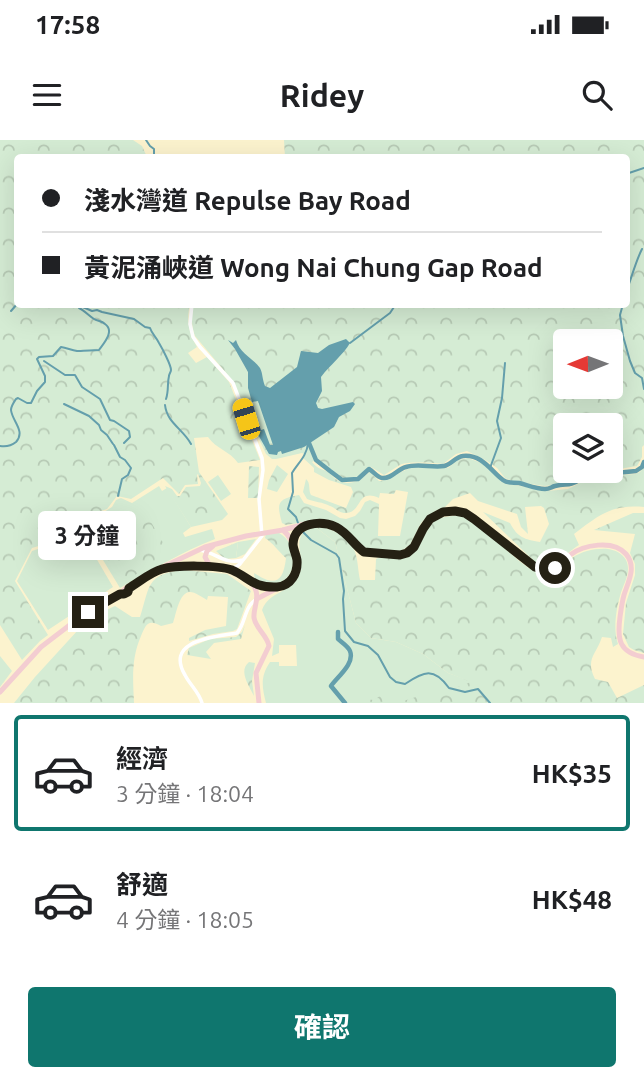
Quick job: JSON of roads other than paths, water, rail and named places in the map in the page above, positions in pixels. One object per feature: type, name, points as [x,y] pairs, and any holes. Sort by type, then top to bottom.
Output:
[{"type":"main road","points":[[0,692],[31,656],[88,612],[167,565],[209,546],[311,523],[336,527],[364,552],[400,555],[413,548],[430,519],[443,512],[458,511],[478,521],[532,565],[547,571],[586,548],[608,545],[618,548],[628,557],[631,568],[622,603],[620,639],[628,652],[644,657]]},
{"type":"main road","points":[[293,545],[300,527]]},
{"type":"main road","points":[[257,599],[287,583],[295,573],[297,560],[293,545],[282,530]]},
{"type":"main road","points":[[210,566],[206,559],[207,551],[215,545]]},
{"type":"main road","points":[[161,569],[210,566],[228,569],[258,587],[278,587]]},
{"type":"main road","points":[[258,587],[254,619],[270,646],[256,673],[259,703]]},
{"type":"street","points":[[191,308],[193,338],[233,383],[263,462],[259,499],[262,536],[237,567],[228,569]]},
{"type":"street","points":[[200,550],[229,561],[243,560]]},
{"type":"street","points":[[202,703],[182,669],[184,652],[192,643],[203,639],[239,632],[248,607],[257,599]]},
{"type":"water","points":[[346,339],[350,343],[321,377],[322,391],[316,403],[318,408],[322,409],[353,402],[355,404],[350,411],[339,417],[334,427],[304,447],[282,454],[281,451],[277,455],[269,454],[256,431],[257,420],[270,445],[273,445],[258,401],[252,402],[248,388],[248,372],[228,340],[233,343],[236,340],[240,349],[260,368],[265,386],[270,388],[297,367],[301,351],[318,353],[329,345]]},
{"type":"waterway","points":[[146,140],[154,149],[154,154]]},
{"type":"waterway","points":[[630,173],[644,168]]},
{"type":"waterway","points":[[630,280],[642,249]]},
{"type":"waterway","points":[[11,311],[14,308]]},
{"type":"waterway","points":[[0,446],[10,445],[19,438],[19,430],[11,410],[16,399],[31,403],[45,382],[37,359],[39,357],[53,356],[61,347],[77,351],[99,350],[106,341],[108,327],[79,308]]},
{"type":"waterway","points":[[85,308],[134,319],[150,328],[171,368],[166,399]]},
{"type":"waterway","points":[[350,343],[393,308]]},
{"type":"waterway","points":[[622,308],[620,315],[623,336],[630,361],[635,373],[642,378],[644,389]]},
{"type":"waterway","points":[[44,361],[65,375],[75,375],[82,387],[100,399],[110,420],[129,431],[130,437],[124,443]]},
{"type":"waterway","points":[[490,468],[501,438],[497,421],[505,363]]},
{"type":"waterway","points":[[64,404],[89,416],[113,444]]},
{"type":"waterway","points":[[165,405],[169,417],[191,444]]},
{"type":"waterway","points":[[298,523],[288,509],[293,492],[292,473],[304,456],[308,443]]},
{"type":"waterway","points":[[309,443],[316,460],[342,480],[358,479],[369,469],[379,477],[386,478],[406,467],[444,466],[460,457],[470,456],[481,460],[505,481],[547,489],[581,479],[636,471],[644,462]]},
{"type":"waterway","points":[[114,445],[120,457],[131,468],[128,475],[122,479],[118,496]]},
{"type":"waterway","points":[[302,531],[339,558],[344,591],[345,631],[354,642],[368,646],[378,655],[390,677],[405,684],[423,674],[433,674],[449,688],[465,692],[478,689],[490,703]]},
{"type":"waterway","points":[[338,632],[338,639],[349,649],[351,656],[348,665],[331,686],[345,703]]}]
